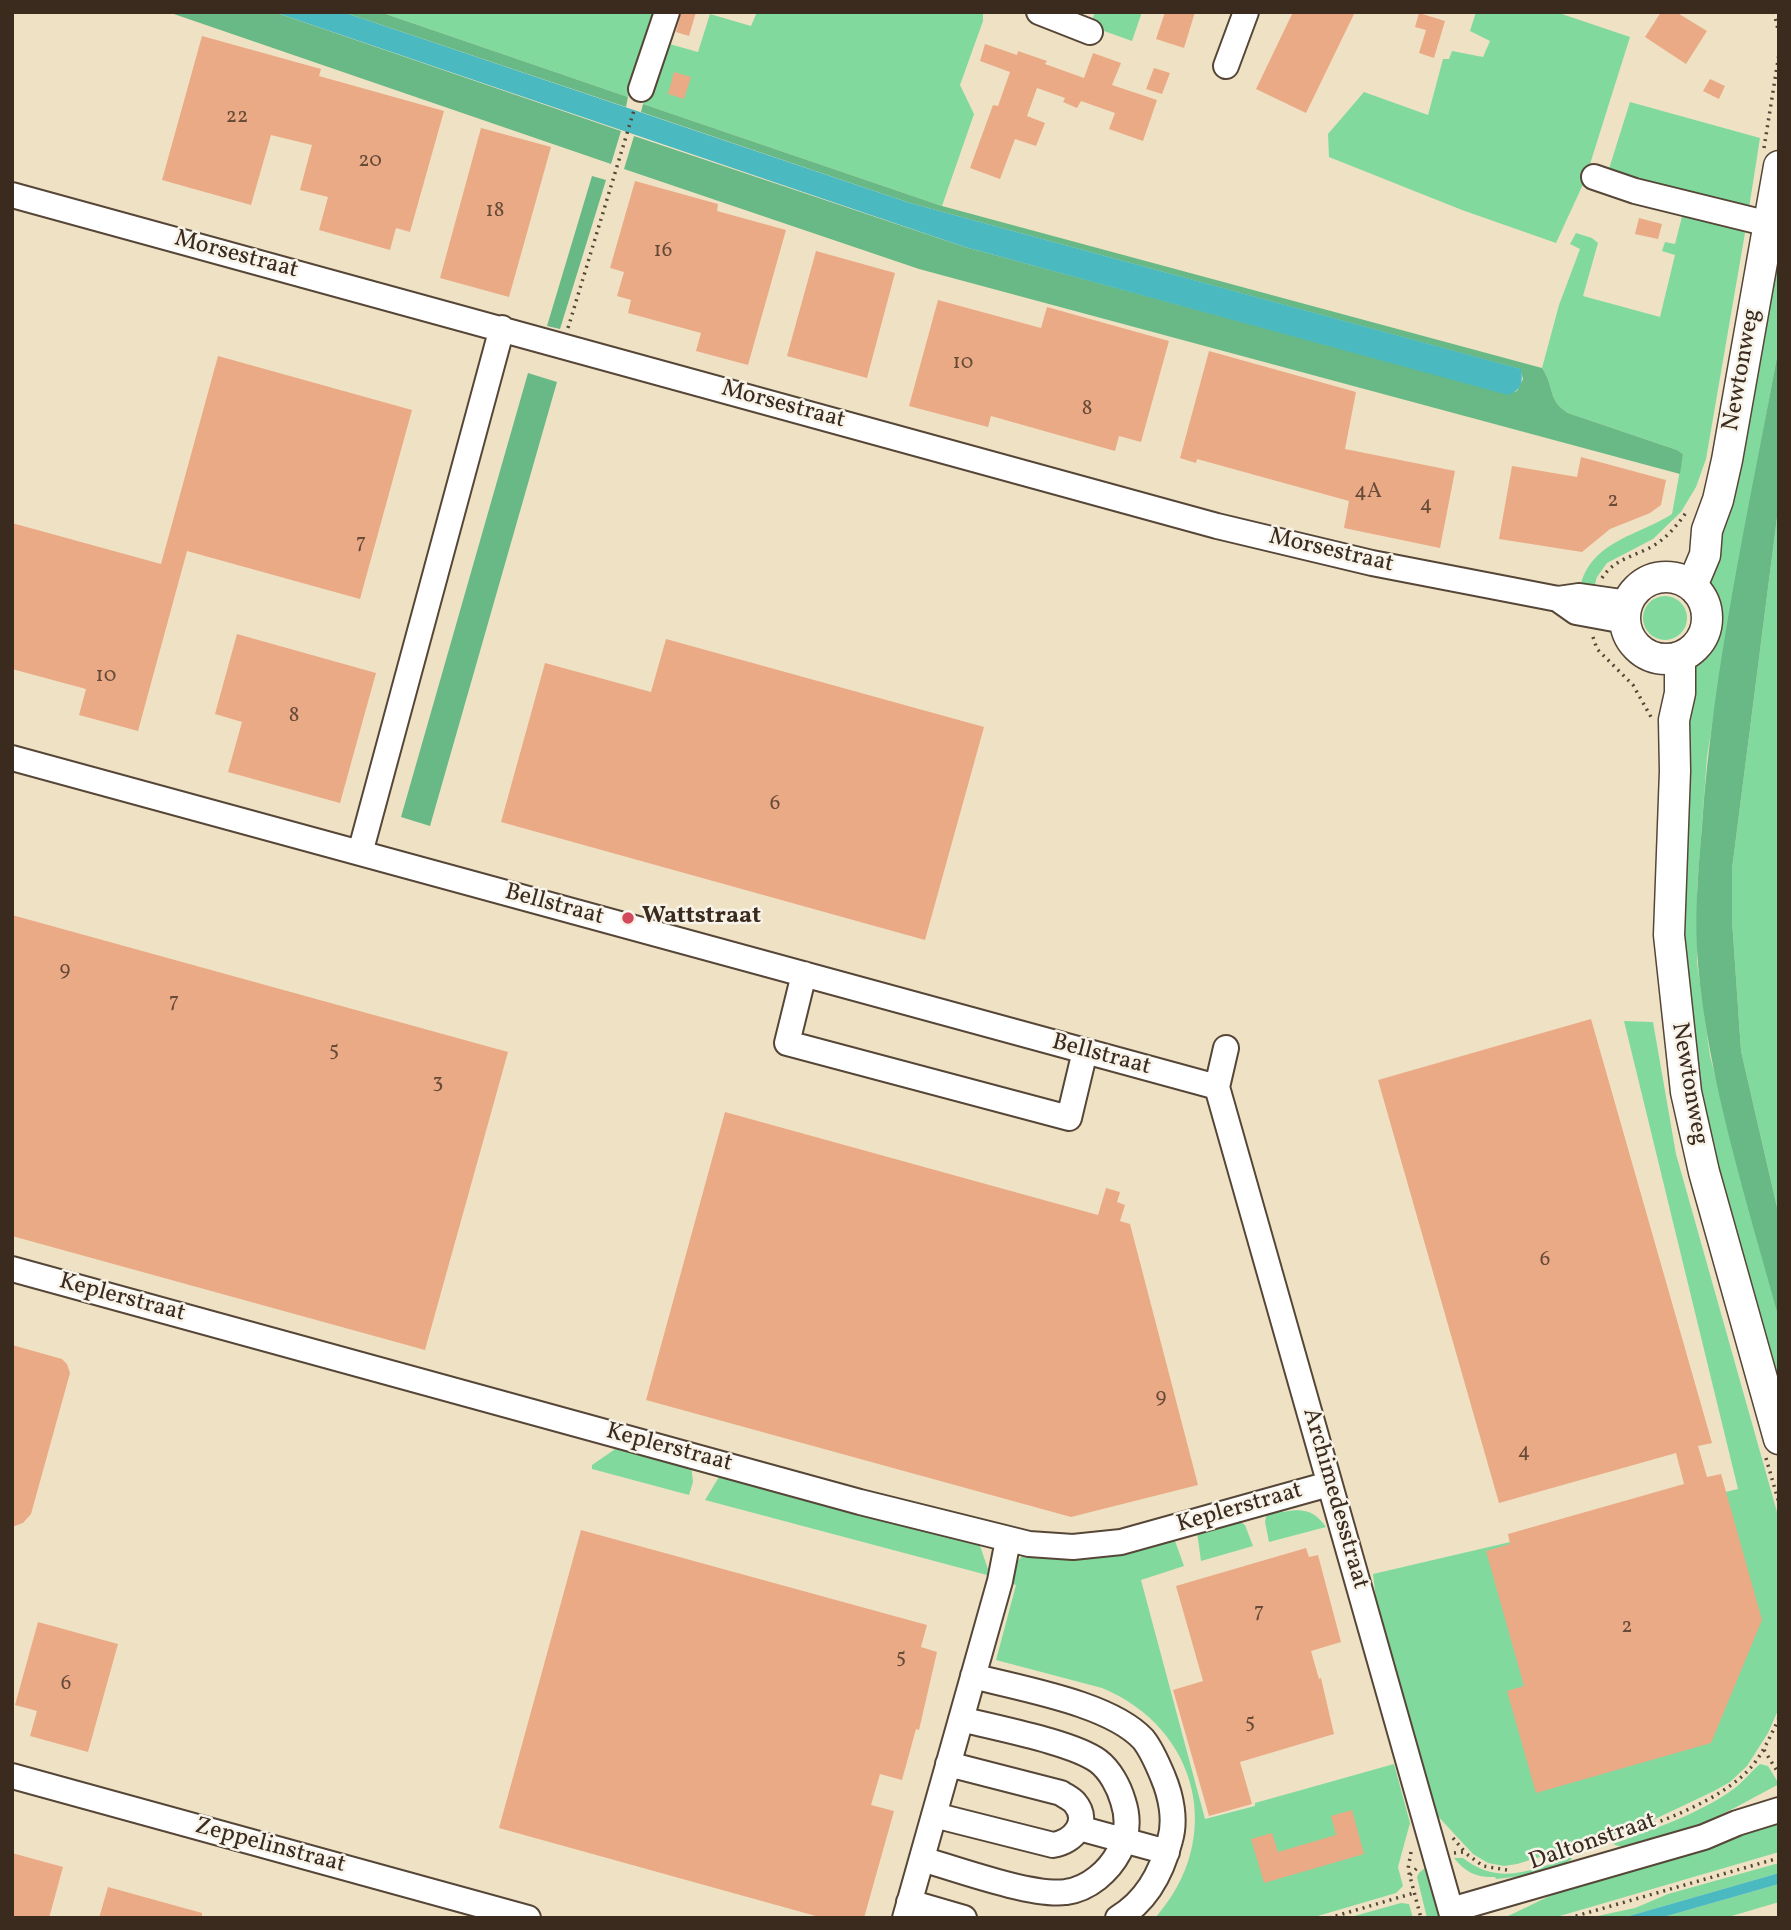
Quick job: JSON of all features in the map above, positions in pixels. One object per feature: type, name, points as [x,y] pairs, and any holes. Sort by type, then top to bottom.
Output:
[{"type":"main road","name":"Newtonweg","points":[[1683,582],[1688,549],[1707,530],[1718,500],[1779,166]]},
{"type":"main road","points":[[1651,580],[1683,582],[1702,597],[1707,611],[1707,626],[1702,639],[1693,650],[1669,658],[1646,654],[1635,645],[1628,634],[1626,612],[1641,585],[1651,580]]},
{"type":"main road","name":"Newtonweg","points":[[1669,658],[1662,694],[1674,720],[1675,771],[1668,935],[1686,1092],[1704,1172],[1779,1438]]},
{"type":"street","points":[[639,96],[667,12]]},
{"type":"street","points":[[1039,12],[1090,32]]},
{"type":"street","points":[[1226,66],[1246,12]]},
{"type":"street","points":[[1594,177],[1635,191],[1769,223]]},
{"type":"street","name":"Morsestraat","points":[[12,195],[1217,526],[1372,563],[1558,600],[1579,596],[1626,612]]},
{"type":"street","points":[[360,853],[502,328]]},
{"type":"street","name":"Bellstraat","points":[[12,758],[1217,1087]]},
{"type":"street","points":[[804,974],[787,1043],[1069,1118],[1085,1051]]},
{"type":"street","points":[[1217,1087],[1226,1048]]},
{"type":"street","name":"Archimedesstraat","points":[[1217,1087],[1452,1914]]},
{"type":"street","name":"Keplerstraat","points":[[12,1269],[1029,1544],[1073,1547],[1121,1542],[1329,1484]]},
{"type":"street","points":[[964,1918],[907,1910],[1000,1580],[1007,1540]]},
{"type":"street","points":[[973,1676],[1096,1709],[1143,1740],[1157,1762],[1171,1797],[1172,1835],[1164,1863],[1146,1896],[1118,1918]]},
{"type":"street","points":[[922,1859],[1038,1891],[1067,1892],[1097,1880],[1115,1860],[1125,1840],[1128,1816],[1119,1787],[1098,1762],[1073,1749],[961,1719]]},
{"type":"street","points":[[934,1815],[1053,1845],[1066,1843],[1079,1828],[1080,1813],[1075,1803],[1061,1793],[948,1764]]},
{"type":"street","name":"Zeppelinstraat","points":[[12,1776],[528,1918]]},
{"type":"street","name":"Daltonstraat","points":[[1737,1823],[1779,1791]]},
{"type":"street","name":"Daltonstraat","points":[[1452,1914],[1704,1837],[1779,1810]]},
{"type":"street","points":[[1079,1828],[1167,1852]]},
{"type":"path","points":[[1774,12],[1779,34]]},
{"type":"path","points":[[563,345],[639,96]]},
{"type":"path","points":[[1779,1718],[1764,1750],[1779,1774]]},
{"type":"path","name":"Daltonstraat","points":[[1614,1839],[1721,1792],[1746,1772],[1764,1750]]},
{"type":"path","name":"Daltonstraat","points":[[1436,1858],[1464,1852],[1474,1861],[1491,1869],[1515,1869]]},
{"type":"path","points":[[1410,1875],[1422,1863],[1436,1858]]},
{"type":"path","points":[[1569,1918],[1779,1858]]},
{"type":"path","points":[[1329,1918],[1415,1893],[1421,1918]]},
{"type":"green space","points":[[168,12],[274,12],[621,131],[611,164]]},
{"type":"green space","points":[[343,12],[380,12],[628,97],[626,107]]},
{"type":"green space","points":[[380,12],[658,12],[628,97]]},
{"type":"green space","points":[[757,12],[983,12],[983,21],[960,85],[974,114],[942,206],[643,104],[666,43],[698,52],[710,14],[751,26]]},
{"type":"green space","points":[[1095,12],[1142,12],[1132,41],[1090,26]]},
{"type":"green space","points":[[1476,12],[1556,12],[1630,37],[1585,180],[1556,243],[1462,210],[1329,157],[1328,134],[1364,92],[1428,115],[1443,59],[1449,59],[1452,51],[1483,57],[1490,41],[1470,31]]},
{"type":"green space","points":[[1630,102],[1760,138],[1749,208],[1608,172]]},
{"type":"green space","points":[[643,104],[942,206],[1542,368],[1561,408],[1568,413],[1677,450],[1683,454],[1680,474],[919,269],[624,169],[634,136],[965,247],[1508,394],[1517,391],[1523,379],[1520,369],[910,203],[641,112]]},
{"type":"green space","points":[[592,176],[606,180],[560,329],[547,326]]},
{"type":"green space","points":[[1684,209],[1744,229],[1745,233],[1706,459],[1696,487],[1681,512],[1653,539],[1607,563],[1597,577],[1593,591],[1580,588],[1585,572],[1605,550],[1672,514],[1683,454],[1568,413],[1554,398],[1542,368],[1559,305],[1580,249],[1570,244],[1576,233],[1598,243],[1583,296],[1660,317],[1675,255],[1662,251],[1665,242],[1675,244]]},
{"type":"green space","points":[[1779,228],[1779,346],[1730,611],[1707,757],[1697,890],[1697,962],[1710,1056],[1779,1319],[1779,1403],[1740,1266],[1687,1039],[1679,850],[1693,660],[1710,640],[1715,623],[1705,582]]},
{"type":"green space","points":[[1779,346],[1779,502],[1732,869],[1732,920],[1741,1051],[1779,1216],[1779,1319],[1720,1098],[1703,1008],[1696,930],[1707,766],[1715,705],[1734,585]]},
{"type":"green space","points":[[528,373],[557,382],[430,826],[401,817]]},
{"type":"green space","points":[[1779,502],[1779,1216],[1741,1051],[1732,920],[1732,869]]},
{"type":"green space","points":[[1665,596],[1681,602],[1687,618],[1681,634],[1665,640],[1649,634],[1643,618],[1649,602]]},
{"type":"green space","points":[[1624,1021],[1653,1022],[1676,1154],[1779,1519],[1779,1708],[1768,1733],[1747,1766],[1730,1782],[1653,1820],[1615,1834],[1504,1866],[1488,1863],[1473,1854],[1433,1811],[1382,1651],[1373,1574],[1738,1489]]},
{"type":"green space","points":[[621,1445],[691,1464],[693,1482],[689,1495],[592,1469],[592,1465]]},
{"type":"green space","points":[[722,1472],[979,1543],[988,1569],[987,1575],[705,1500]]},
{"type":"green space","points":[[1281,1507],[1283,1512],[1308,1512],[1326,1527],[1269,1542],[1265,1522],[1267,1512]]},
{"type":"green space","points":[[1238,1520],[1245,1525],[1253,1546],[1201,1561],[1197,1532]]},
{"type":"green space","points":[[1174,1538],[1184,1566],[1141,1580],[1205,1819],[1394,1764],[1410,1823],[1398,1867],[1403,1886],[1396,1893],[1311,1918],[1155,1918],[1177,1887],[1190,1854],[1195,1821],[1191,1788],[1180,1758],[1161,1730],[1135,1706],[1102,1688],[996,1660],[1016,1585],[1011,1583],[1015,1564],[1025,1553]]},
{"type":"green space","points":[[1760,1764],[1768,1766],[1779,1784],[1671,1837],[1628,1847],[1613,1844],[1705,1807],[1736,1787]]},
{"type":"green space","points":[[1779,1818],[1779,1852],[1553,1918],[1504,1918],[1558,1892],[1694,1853]]},
{"type":"green space","points":[[1572,1857],[1547,1873],[1496,1879],[1472,1873],[1454,1858],[1463,1858],[1477,1867],[1503,1874],[1530,1870]]},
{"type":"green space","points":[[1779,1863],[1779,1873],[1622,1918],[1588,1918],[1635,1908],[1668,1894]]},
{"type":"green space","points":[[1426,1867],[1443,1918],[1427,1918],[1417,1877]]},
{"type":"green space","points":[[1779,1884],[1779,1902],[1725,1918],[1660,1918]]},
{"type":"green space","points":[[1401,1903],[1409,1904],[1413,1918],[1347,1918]]},
{"type":"water","points":[[274,12],[343,12],[910,203],[1521,369],[1520,385],[1508,395],[965,247]]},
{"type":"water","points":[[1779,1873],[1779,1884],[1660,1918],[1622,1918]]},
{"type":"building","points":[[681,12],[696,12],[689,36],[676,32]]},
{"type":"building","points":[[1165,12],[1195,12],[1184,48],[1156,39]]},
{"type":"building","points":[[1293,12],[1355,12],[1306,113],[1256,89]]},
{"type":"building","points":[[1661,12],[1676,12],[1707,31],[1686,64],[1645,37]]},
{"type":"building","points":[[1419,13],[1445,21],[1434,58],[1419,53],[1426,30],[1415,27]]},
{"type":"building","points":[[202,36],[321,69],[319,76],[444,111],[410,232],[396,228],[390,250],[319,230],[328,197],[300,190],[312,145],[271,135],[251,205],[162,180]]},
{"type":"building","points":[[985,44],[1017,55],[1018,51],[1084,78],[1093,53],[1121,63],[1112,85],[1157,100],[1143,141],[1109,129],[1115,113],[1081,101],[1077,108],[1063,102],[1065,98],[1037,88],[1027,116],[1045,123],[1036,146],[1015,139],[1000,179],[970,168],[993,105],[998,106],[1010,72],[980,61]]},
{"type":"building","points":[[1154,68],[1170,73],[1162,94],[1146,89]]},
{"type":"building","points":[[674,72],[691,77],[684,99],[668,94]]},
{"type":"building","points":[[1710,79],[1725,86],[1719,99],[1703,91]]},
{"type":"building","points":[[481,128],[551,147],[509,297],[440,278]]},
{"type":"building","points":[[635,181],[718,204],[717,211],[786,230],[748,365],[696,351],[701,333],[628,313],[631,300],[617,296],[624,272],[610,268]]},
{"type":"building","points":[[1639,218],[1662,224],[1658,239],[1635,234]]},
{"type":"building","points":[[816,251],[895,273],[867,378],[787,356]]},
{"type":"building","points":[[938,300],[1041,328],[1047,307],[1169,341],[1141,442],[1119,436],[1115,451],[991,416],[988,427],[909,406]]},
{"type":"building","points":[[1209,351],[1356,392],[1345,449],[1455,471],[1440,548],[1344,528],[1349,501],[1197,459],[1196,463],[1180,458]]},
{"type":"building","points":[[218,356],[412,410],[360,599],[187,551],[138,731],[79,715],[86,689],[12,669],[12,523],[161,564]]},
{"type":"building","points":[[1581,457],[1666,480],[1661,505],[1650,513],[1610,529],[1582,552],[1499,539],[1512,466],[1577,477]]},
{"type":"building","points":[[237,634],[376,673],[340,803],[228,772],[242,722],[215,714]]},
{"type":"building","points":[[666,639],[984,727],[925,940],[501,822],[545,663],[651,692]]},
{"type":"building","points":[[12,915],[508,1052],[425,1350],[12,1236]]},
{"type":"building","points":[[1591,1019],[1712,1443],[1698,1446],[1707,1477],[1721,1474],[1762,1620],[1711,1743],[1536,1793],[1507,1691],[1524,1686],[1486,1551],[1510,1544],[1508,1534],[1684,1484],[1676,1453],[1499,1503],[1378,1080]]},
{"type":"building","points":[[725,1112],[1098,1215],[1106,1188],[1120,1192],[1117,1202],[1125,1205],[1120,1221],[1130,1224],[1198,1485],[1071,1517],[646,1400]]},
{"type":"building","points":[[12,1345],[62,1359],[70,1373],[31,1514],[23,1523],[12,1527]]},
{"type":"building","points":[[581,1530],[927,1625],[921,1647],[937,1652],[919,1730],[916,1729],[902,1780],[880,1774],[871,1805],[894,1811],[864,1918],[823,1918],[499,1828]]},
{"type":"building","points":[[1306,1548],[1309,1557],[1318,1555],[1341,1642],[1311,1651],[1319,1679],[1321,1678],[1334,1734],[1240,1762],[1252,1804],[1209,1816],[1173,1690],[1203,1681],[1176,1586]]},
{"type":"building","points":[[38,1622],[118,1644],[88,1752],[30,1736],[37,1711],[15,1705]]},
{"type":"building","points":[[1352,1810],[1364,1854],[1264,1883],[1251,1839],[1272,1833],[1278,1852],[1336,1835],[1331,1816]]},
{"type":"building","points":[[12,1853],[63,1867],[49,1918],[12,1918]]},
{"type":"building","points":[[108,1887],[202,1913],[202,1918],[99,1918]]},
{"type":"place","name":"Wattstraat","points":[[628,918]]}]
